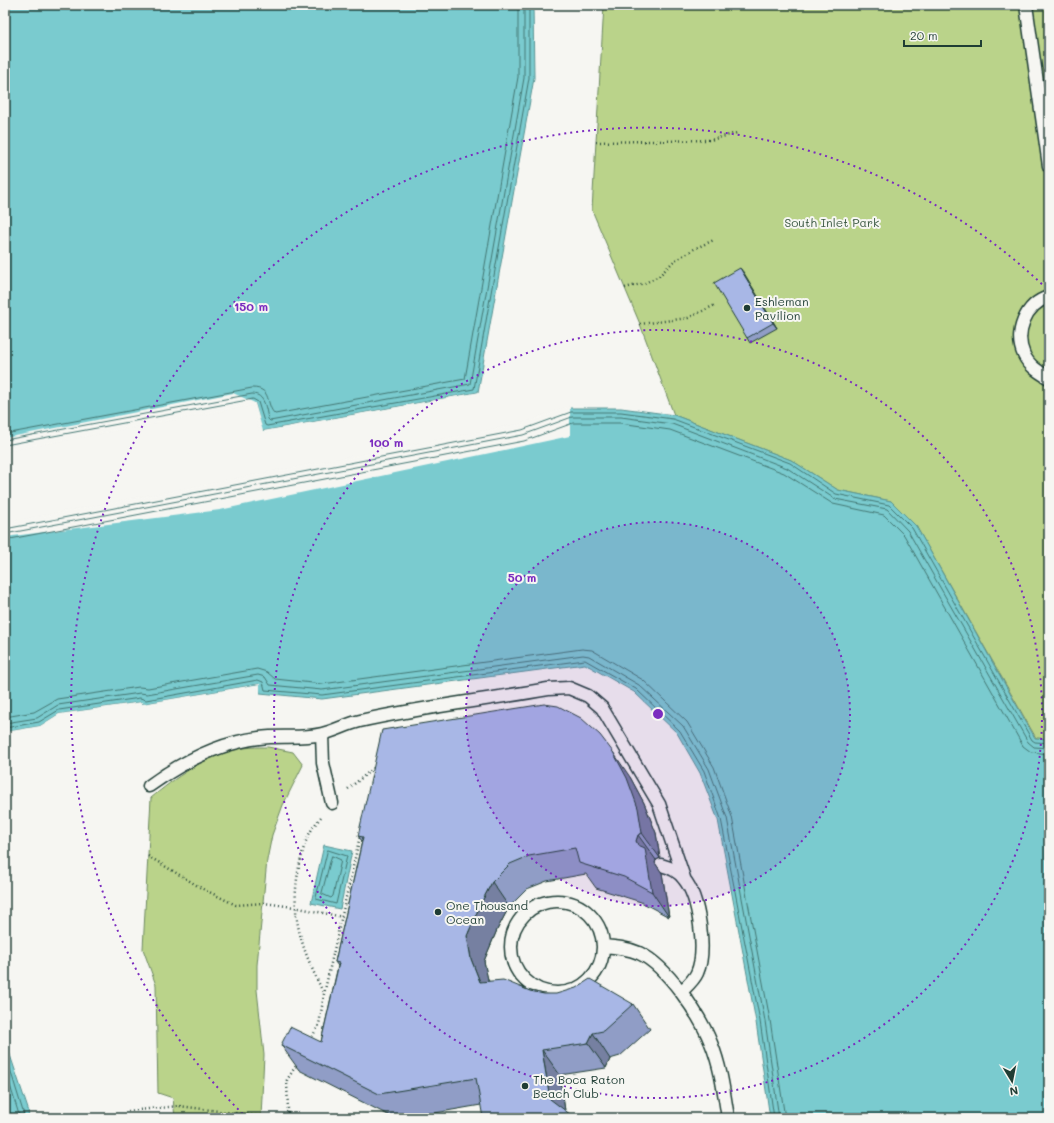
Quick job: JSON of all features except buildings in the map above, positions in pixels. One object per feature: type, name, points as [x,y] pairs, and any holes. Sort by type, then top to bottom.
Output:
[{"type":"lane","points":[[1026,5],[1049,166]]},
{"type":"lane","points":[[1049,297],[1032,307],[1022,322],[1019,339],[1024,356],[1035,370],[1049,378]]},
{"type":"lane","points":[[149,786],[169,771],[196,757],[231,743],[260,738],[295,738],[322,734],[359,722],[548,689],[569,688],[588,696],[602,708],[659,804],[684,878],[692,892],[698,918],[702,948],[697,973],[682,992]]},
{"type":"lane","points":[[322,734],[323,763],[332,803]]},
{"type":"lane","points":[[661,865],[670,867],[684,878]]},
{"type":"lane","points":[[560,901],[577,905],[591,915],[600,929],[603,946],[600,963],[592,978],[578,988],[562,993],[545,991],[529,984],[518,972],[511,956],[511,939],[517,923],[528,910],[543,903],[560,901]]},
{"type":"lane","points":[[603,946],[622,947],[640,954],[660,970],[682,992],[696,1012],[711,1043],[722,1079],[728,1118]]},
{"type":"path","points":[[596,142],[710,140],[737,134]]},
{"type":"path","points":[[625,288],[645,283],[660,276],[675,260],[714,240]]},
{"type":"path","points":[[640,324],[688,318],[715,305]]},
{"type":"path","points":[[324,994],[309,963],[300,936],[294,907],[296,882],[309,832],[332,803],[376,766],[374,773]]},
{"type":"path","points":[[307,1046],[319,1025],[324,994],[361,834]]},
{"type":"path","points":[[148,856],[203,889],[236,905],[264,903],[294,907],[349,919]]},
{"type":"path","points":[[289,1118],[287,1080],[299,1060]]},
{"type":"path","points":[[128,1111],[179,1106],[275,1118]]},
{"type":"path","points":[[281,1118],[288,1111]]},
{"type":"green space","name":"South Inlet Park","points":[[604,5],[1049,5],[1049,739],[1036,738],[916,526],[891,501],[838,490],[791,460],[674,415],[640,324],[592,210]]},
{"type":"green space","points":[[268,747],[293,752],[303,765],[283,805],[272,835],[267,860],[257,965],[257,990],[264,1055],[261,1117],[175,1118],[173,1098],[158,1093],[156,985],[143,949],[151,798],[179,776],[211,758],[238,749]]},
{"type":"water","points":[[5,5],[533,5],[534,78],[478,392],[262,431],[255,403],[5,449]]},
{"type":"water","points":[[570,408],[621,408],[674,415],[791,460],[838,490],[891,501],[916,526],[1035,738],[1049,739],[1049,1118],[770,1118],[756,1022],[718,820],[700,773],[677,733],[634,692],[585,664],[322,699],[260,693],[259,684],[142,704],[141,702],[59,714],[40,726],[5,732],[5,525],[522,426]]},
{"type":"water","points":[[324,845],[352,851],[340,909],[311,903]]},
{"type":"water","points":[[5,1040],[28,1109],[29,1118],[5,1118]]},
{"type":"pier","points":[[480,392],[479,394],[262,433],[260,432],[253,405],[5,451],[5,438],[233,393],[255,403],[263,431]]},
{"type":"pier","points":[[570,406],[570,436],[220,510],[5,537],[5,523],[521,424]]},
{"type":"pier","points":[[260,684],[260,693],[258,694],[258,686],[142,706],[140,704],[60,716],[41,728],[5,734],[5,732],[40,726],[59,714],[142,702],[142,704]]},
{"type":"place","name":"Eshleman Pavilion","points":[[747,308]]},
{"type":"place","name":"One Thousand Ocean","points":[[438,912]]},
{"type":"place","name":"The Boca Raton Beach Club","points":[[525,1086]]}]
